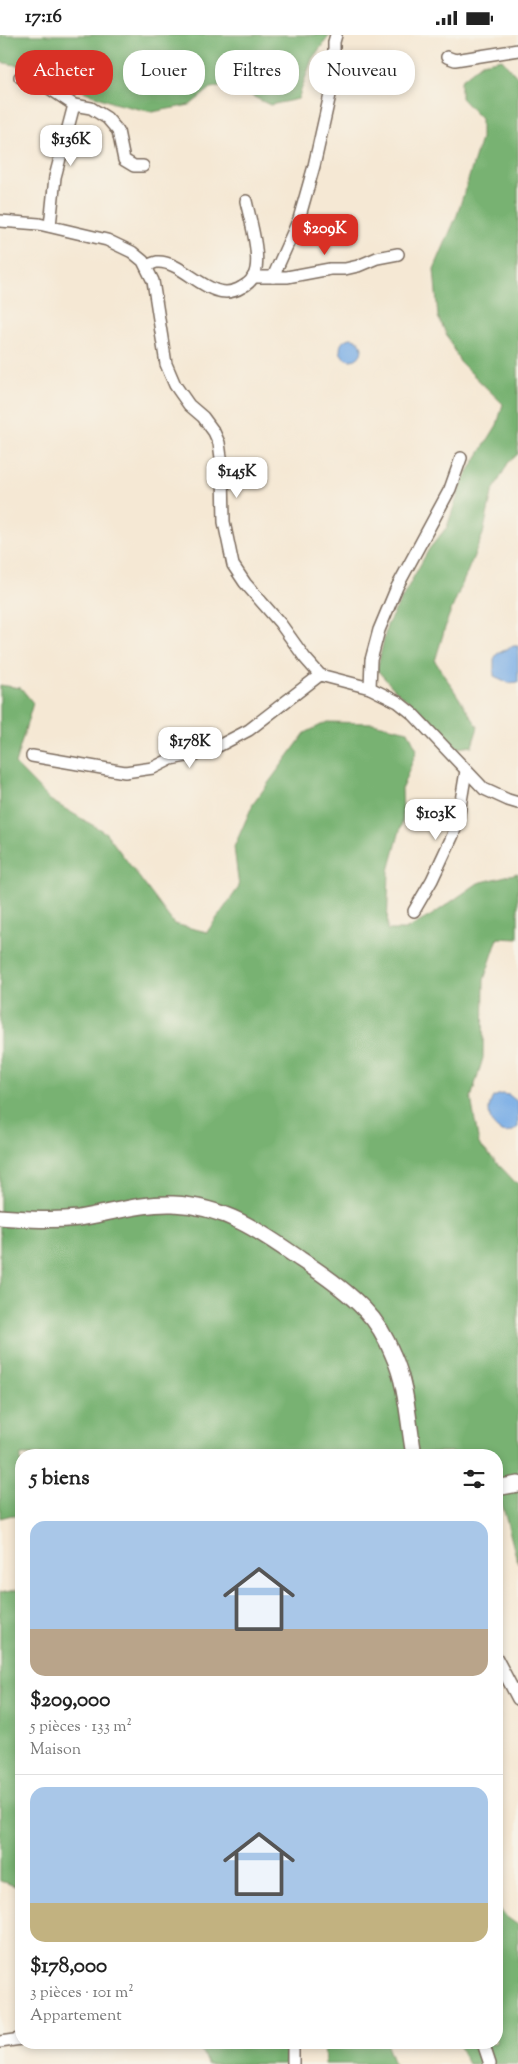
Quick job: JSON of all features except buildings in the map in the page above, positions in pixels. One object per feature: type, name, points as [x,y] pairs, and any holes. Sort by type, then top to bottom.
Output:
[{"type":"main road","points":[[0,1217],[42,1221],[80,1218],[120,1209],[173,1204],[214,1210],[250,1225],[336,1283],[366,1311],[377,1326],[394,1355],[402,1382],[413,1449]]},
{"type":"main road","points":[[503,1487],[518,1484]]},
{"type":"street","points":[[273,277],[299,219],[314,166],[334,77],[334,42],[336,35]]},
{"type":"street","points":[[447,57],[465,59],[518,50]]},
{"type":"street","points":[[59,95],[74,105],[91,108],[107,118],[118,131],[124,160],[134,166],[143,166]]},
{"type":"street","points":[[50,226],[55,177],[74,105]]},
{"type":"street","points":[[146,266],[156,262],[166,263],[207,287],[222,292],[237,291],[253,277],[257,260],[246,201]]},
{"type":"street","points":[[0,221],[50,226],[107,240],[132,252],[143,261],[153,281],[157,296],[166,364],[175,385],[189,405],[203,417],[214,432],[218,443],[222,467],[224,522],[233,565],[244,583],[280,623],[305,658],[320,675],[370,688],[398,701],[442,743],[484,789],[518,803]]},
{"type":"street","points":[[253,277],[286,277],[330,269],[358,267],[377,258],[398,254]]},
{"type":"street","points":[[370,688],[370,660],[379,630],[397,587],[450,489],[462,458]]},
{"type":"street","points":[[32,757],[125,772],[153,768],[171,759],[207,752],[249,730],[320,675]]},
{"type":"street","points":[[414,911],[440,863],[458,819],[466,771]]},
{"type":"street","points":[[503,1670],[518,1699]]},
{"type":"street","points":[[0,2043],[15,2040]]},
{"type":"street","points":[[293,2049],[293,2064]]},
{"type":"street","points":[[485,2049],[490,2064]]},
{"type":"green space","points":[[0,35],[330,35],[319,50],[309,50],[309,68],[298,99],[270,105],[250,95],[299,95],[299,50],[215,50],[215,87],[205,93],[205,50],[123,50],[123,95],[202,95],[190,105],[152,112],[113,103],[93,95],[113,95],[113,50],[15,50],[15,65],[0,62]]},
{"type":"green space","points":[[502,59],[518,78],[518,454],[508,463],[492,493],[483,534],[448,618],[435,661],[478,727],[472,746],[457,748],[430,719],[396,691],[377,670],[387,625],[429,549],[447,527],[463,480],[497,425],[503,404],[460,362],[438,317],[434,269],[457,215],[481,139],[481,119],[461,98],[461,80],[482,63]]},
{"type":"green space","points":[[0,685],[21,688],[33,703],[15,764],[50,800],[106,833],[174,924],[207,932],[239,887],[234,847],[253,804],[305,733],[327,722],[373,723],[408,731],[417,750],[402,788],[403,819],[389,871],[387,930],[405,930],[432,915],[478,883],[518,873],[518,939],[498,938],[484,980],[483,1058],[471,1098],[479,1144],[518,1183],[518,1564],[503,1507],[503,1449],[15,1449],[15,1516],[0,1518]]},
{"type":"green space","points":[[15,1590],[15,1886],[0,1881],[0,1593]]},
{"type":"green space","points":[[503,1914],[518,1925],[518,2064],[468,2064],[460,2049],[503,2049]]},
{"type":"green space","points":[[201,2049],[287,2049],[285,2064],[207,2064]]},
{"type":"green space","points":[[324,2049],[388,2049],[394,2064],[325,2064]]},
{"type":"water","points":[[351,338],[359,341],[362,349],[359,357],[351,360],[343,357],[340,349],[343,341]]},
{"type":"water","points":[[513,646],[518,646],[518,682],[509,683],[494,676],[494,659],[497,654]]},
{"type":"water","points":[[501,1094],[509,1095],[518,1102],[518,1127],[506,1133],[495,1127],[489,1113],[493,1097]]}]
